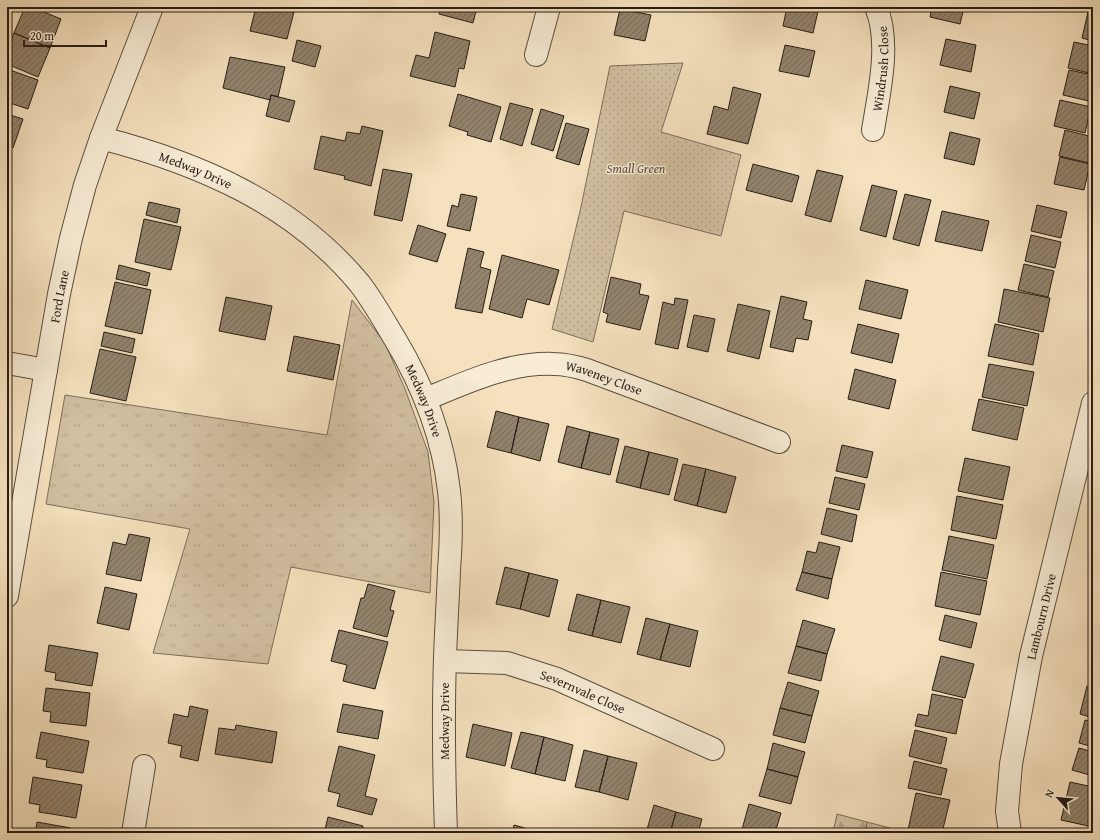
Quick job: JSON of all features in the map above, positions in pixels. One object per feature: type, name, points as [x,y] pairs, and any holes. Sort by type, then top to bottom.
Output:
[{"type":"street","name":"Ford Lane","points":[[7,596],[46,370],[71,238],[101,138],[152,7]]},
{"type":"street","points":[[536,55],[549,7]]},
{"type":"street","name":"Windrush Close","points":[[873,130],[883,63],[882,35],[876,7]]},
{"type":"street","name":"Medway Drive","points":[[101,138],[142,148],[222,179],[270,205],[308,232],[336,258],[364,290],[384,319],[406,357],[426,399],[444,463],[449,491],[451,543],[445,661],[444,779],[446,833]]},
{"type":"street","points":[[7,363],[46,370]]},
{"type":"street","name":"Waveney Close","points":[[426,399],[505,369],[528,365],[556,364],[587,370],[779,442]]},
{"type":"street","name":"Lambourn Drive","points":[[1010,833],[1007,811],[1011,764],[1031,656],[1093,403]]},
{"type":"street","name":"Severnvale Close","points":[[445,661],[507,663],[557,679],[713,749]]},
{"type":"street","points":[[133,833],[144,766]]},
{"type":"green space","name":"Small Green","points":[[683,63],[661,132],[741,155],[721,236],[624,211],[593,342],[552,329],[581,207],[610,66]]},
{"type":"green space","points":[[352,300],[385,343],[405,389],[428,452],[434,502],[430,593],[291,567],[268,664],[153,653],[190,529],[46,504],[65,395],[327,435]]},
{"type":"green space","points":[[837,814],[867,822],[865,833],[833,833]]},
{"type":"green space","points":[[867,822],[909,833],[865,833]]},
{"type":"building","points":[[25,7],[32,7],[61,19],[50,48],[14,33]]},
{"type":"building","points":[[256,7],[295,8],[287,39],[250,31]]},
{"type":"building","points":[[316,7],[333,7],[332,11]]},
{"type":"building","points":[[441,7],[477,7],[473,23],[439,14]]},
{"type":"building","points":[[630,7],[647,7],[647,11]]},
{"type":"building","points":[[787,7],[819,7],[813,33],[783,26]]},
{"type":"building","points":[[932,7],[964,7],[960,24],[930,17]]},
{"type":"building","points":[[620,9],[651,15],[645,41],[614,35]]},
{"type":"building","points":[[1088,12],[1093,13],[1093,41],[1082,38]]},
{"type":"building","points":[[435,32],[470,41],[464,69],[459,68],[455,87],[410,76],[416,55],[429,58]]},
{"type":"building","points":[[14,33],[50,48],[38,77],[7,64],[7,51]]},
{"type":"building","points":[[946,39],[976,45],[971,72],[940,65]]},
{"type":"building","points":[[297,40],[321,46],[315,67],[292,61]]},
{"type":"building","points":[[1074,42],[1093,46],[1093,74],[1068,68]]},
{"type":"building","points":[[785,45],[815,51],[809,77],[779,71]]},
{"type":"building","points":[[230,57],[285,67],[278,97],[271,95],[270,100],[223,88]]},
{"type":"building","points":[[7,69],[38,80],[28,109],[7,102]]},
{"type":"building","points":[[1069,70],[1093,75],[1093,102],[1063,95]]},
{"type":"building","points":[[950,86],[980,93],[974,119],[944,112]]},
{"type":"building","points":[[733,87],[761,94],[748,144],[707,134],[714,106],[728,110]]},
{"type":"building","points":[[458,94],[501,107],[491,142],[467,135],[468,132],[449,126]]},
{"type":"building","points":[[271,95],[295,101],[289,122],[266,116]]},
{"type":"building","points":[[1060,100],[1091,107],[1085,133],[1054,126]]},
{"type":"building","points":[[510,103],[533,109],[522,146],[500,139]]},
{"type":"building","points":[[541,109],[564,116],[553,151],[531,144]]},
{"type":"building","points":[[7,114],[23,119],[13,148],[7,146]]},
{"type":"building","points":[[566,123],[589,129],[579,165],[556,158]]},
{"type":"building","points":[[362,126],[383,131],[371,186],[344,179],[345,176],[314,169],[321,136],[345,141],[347,132],[360,134]]},
{"type":"building","points":[[1065,130],[1093,137],[1093,146],[1089,163],[1059,156]]},
{"type":"building","points":[[950,132],[980,139],[974,165],[944,158]]},
{"type":"building","points":[[7,157],[12,158],[7,172]]},
{"type":"building","points":[[1060,157],[1090,164],[1084,190],[1054,184]]},
{"type":"building","points":[[753,164],[799,176],[792,202],[746,190]]},
{"type":"building","points":[[383,169],[412,174],[402,221],[374,215]]},
{"type":"building","points":[[817,170],[843,176],[831,222],[805,215]]},
{"type":"building","points":[[872,185],[897,191],[886,237],[860,230]]},
{"type":"building","points":[[461,194],[477,197],[470,231],[447,226],[452,205],[458,207]]},
{"type":"building","points":[[905,194],[931,200],[919,246],[893,239]]},
{"type":"building","points":[[149,202],[180,209],[177,223],[146,215]]},
{"type":"building","points":[[1037,205],[1067,212],[1061,238],[1031,231]]},
{"type":"building","points":[[942,211],[989,221],[982,251],[935,241]]},
{"type":"building","points":[[144,219],[181,227],[171,270],[135,262]]},
{"type":"building","points":[[418,225],[446,234],[437,262],[409,254]]},
{"type":"building","points":[[1031,235],[1061,242],[1055,268],[1025,261]]},
{"type":"building","points":[[468,248],[484,252],[480,267],[491,270],[482,313],[455,308]]},
{"type":"building","points":[[502,255],[559,270],[549,305],[527,299],[522,318],[489,309]]},
{"type":"building","points":[[1024,264],[1054,271],[1048,297],[1018,290]]},
{"type":"building","points":[[119,265],[150,273],[147,286],[116,279]]},
{"type":"building","points":[[611,277],[641,284],[639,294],[649,296],[640,330],[606,322],[608,314],[603,312]]},
{"type":"building","points":[[866,280],[908,290],[901,319],[859,309]]},
{"type":"building","points":[[115,282],[151,290],[142,334],[105,326]]},
{"type":"building","points":[[1004,289],[1050,298],[1043,332],[998,322]]},
{"type":"building","points":[[781,296],[807,302],[803,319],[812,321],[808,340],[796,338],[793,352],[770,347]]},
{"type":"building","points":[[226,297],[272,306],[265,340],[219,331]]},
{"type":"building","points":[[675,298],[688,300],[678,349],[655,344],[663,302],[674,305]]},
{"type":"building","points":[[738,304],[770,311],[759,359],[727,351]]},
{"type":"building","points":[[694,315],[715,319],[708,352],[687,347]]},
{"type":"building","points":[[858,324],[899,334],[892,363],[851,353]]},
{"type":"building","points":[[995,324],[1039,334],[1033,365],[988,356]]},
{"type":"building","points":[[104,332],[135,339],[132,353],[101,346]]},
{"type":"building","points":[[294,336],[340,345],[333,380],[287,371]]},
{"type":"building","points":[[100,349],[136,357],[126,401],[90,393]]},
{"type":"building","points":[[989,364],[1034,372],[1027,406],[982,397]]},
{"type":"building","points":[[855,369],[896,380],[889,409],[848,399]]},
{"type":"building","points":[[979,399],[1024,408],[1017,440],[972,430]]},
{"type":"building","points":[[496,411],[519,417],[511,453],[487,447]]},
{"type":"building","points":[[519,417],[549,424],[540,461],[511,453]]},
{"type":"building","points":[[567,426],[590,432],[581,468],[558,462]]},
{"type":"building","points":[[590,432],[619,439],[610,475],[581,468]]},
{"type":"building","points":[[842,445],[873,452],[867,478],[836,471]]},
{"type":"building","points":[[625,446],[649,452],[640,488],[616,482]]},
{"type":"building","points":[[649,452],[678,459],[669,495],[640,488]]},
{"type":"building","points":[[965,458],[1010,467],[1003,500],[958,491]]},
{"type":"building","points":[[683,464],[706,469],[697,506],[674,500]]},
{"type":"building","points":[[706,469],[736,477],[726,513],[697,506]]},
{"type":"building","points":[[835,477],[865,484],[859,510],[829,503]]},
{"type":"building","points":[[957,496],[1003,505],[996,539],[951,530]]},
{"type":"building","points":[[827,508],[857,515],[852,542],[821,534]]},
{"type":"building","points":[[129,534],[150,538],[141,581],[106,574],[113,542],[126,545]]},
{"type":"building","points":[[949,536],[994,545],[987,579],[942,570]]},
{"type":"building","points":[[819,542],[840,547],[832,579],[802,572],[807,551],[816,553]]},
{"type":"building","points":[[505,567],[529,573],[520,609],[496,604]]},
{"type":"building","points":[[802,572],[832,579],[828,599],[796,590]]},
{"type":"building","points":[[941,572],[987,581],[980,615],[935,606]]},
{"type":"building","points":[[529,573],[558,580],[549,617],[520,609]]},
{"type":"building","points":[[368,584],[395,591],[390,610],[394,611],[387,637],[353,628],[361,598],[364,598]]},
{"type":"building","points":[[105,587],[137,594],[129,630],[97,623]]},
{"type":"building","points":[[577,594],[601,600],[592,636],[568,630]]},
{"type":"building","points":[[601,600],[630,607],[621,643],[592,636]]},
{"type":"building","points":[[945,615],[977,623],[971,648],[939,640]]},
{"type":"building","points":[[646,618],[670,624],[660,660],[637,654]]},
{"type":"building","points":[[803,620],[835,629],[827,654],[796,646]]},
{"type":"building","points":[[670,624],[698,631],[690,667],[660,660]]},
{"type":"building","points":[[339,630],[388,642],[375,689],[343,681],[347,665],[331,661]]},
{"type":"building","points":[[49,645],[98,653],[92,686],[55,680],[56,673],[45,671]]},
{"type":"building","points":[[796,646],[827,654],[821,681],[788,673]]},
{"type":"building","points":[[941,656],[974,664],[965,698],[932,690]]},
{"type":"building","points":[[788,682],[819,691],[812,716],[780,708]]},
{"type":"building","points":[[1087,686],[1093,688],[1093,718],[1080,714]]},
{"type":"building","points":[[46,688],[90,693],[86,726],[50,722],[51,712],[43,711]]},
{"type":"building","points":[[932,694],[963,700],[956,734],[915,726],[918,714],[928,716]]},
{"type":"building","points":[[343,704],[383,711],[378,739],[337,732]]},
{"type":"building","points":[[190,706],[208,710],[198,761],[180,757],[182,746],[168,743],[174,714],[188,717]]},
{"type":"building","points":[[780,708],[812,716],[805,743],[773,735]]},
{"type":"building","points":[[1085,720],[1093,722],[1093,747],[1079,743]]},
{"type":"building","points":[[473,724],[512,733],[505,766],[466,757]]},
{"type":"building","points":[[236,725],[277,732],[272,763],[215,754],[219,728],[235,730]]},
{"type":"building","points":[[915,730],[947,738],[941,764],[909,756]]},
{"type":"building","points":[[41,732],[89,741],[83,773],[46,767],[47,760],[36,758]]},
{"type":"building","points":[[521,732],[544,737],[535,774],[511,768]]},
{"type":"building","points":[[544,737],[573,745],[565,781],[535,774]]},
{"type":"building","points":[[773,743],[805,752],[798,777],[767,769]]},
{"type":"building","points":[[339,746],[375,755],[365,796],[377,799],[372,815],[337,806],[340,794],[328,791]]},
{"type":"building","points":[[1079,748],[1093,752],[1093,776],[1072,770]]},
{"type":"building","points":[[584,750],[608,756],[599,792],[575,787]]},
{"type":"building","points":[[608,756],[637,763],[628,800],[599,792]]},
{"type":"building","points":[[914,761],[947,769],[941,795],[908,788]]},
{"type":"building","points":[[767,769],[798,777],[791,804],[759,796]]},
{"type":"building","points":[[33,777],[82,785],[76,818],[39,812],[40,805],[29,803]]},
{"type":"building","points":[[1070,782],[1093,787],[1093,827],[1061,820]]},
{"type":"building","points":[[916,793],[950,800],[942,833],[921,833],[908,830]]},
{"type":"building","points":[[749,804],[781,813],[775,833],[741,833]]},
{"type":"building","points":[[654,805],[676,812],[670,833],[646,833]]},
{"type":"building","points":[[676,812],[702,819],[698,833],[670,833]]},
{"type":"building","points":[[328,817],[363,826],[362,833],[324,833]]},
{"type":"building","points":[[37,822],[71,828],[70,833],[35,833]]},
{"type":"building","points":[[514,825],[542,833],[512,833]]}]
